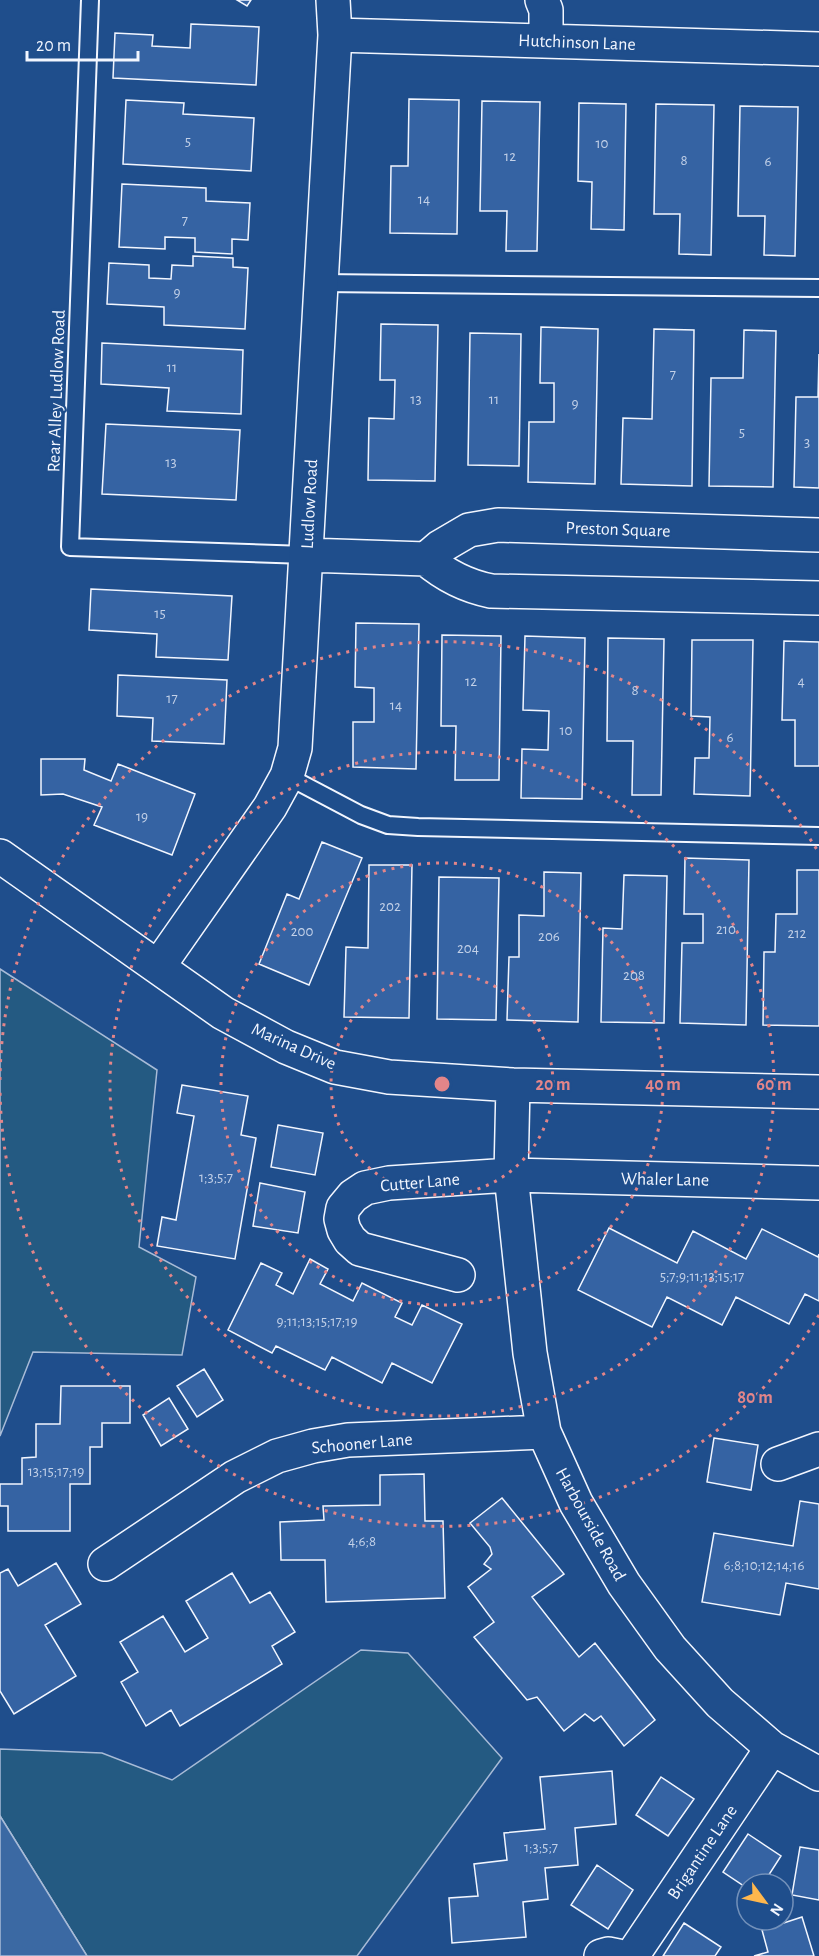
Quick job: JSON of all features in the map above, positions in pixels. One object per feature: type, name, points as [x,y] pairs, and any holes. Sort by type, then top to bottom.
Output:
[{"type":"street","name":"Ludlow Road","points":[[158,967],[270,807],[287,776],[295,748],[334,35],[333,0]]},
{"type":"street","points":[[542,0],[546,10],[546,41]]},
{"type":"street","name":"Hutchinson Lane","points":[[334,35],[819,49]]},
{"type":"street","name":"Preston Square","points":[[426,559],[440,547],[469,530],[498,525],[819,535]]},
{"type":"street","points":[[306,555],[426,559],[441,572],[469,586],[491,591],[819,598]]},
{"type":"street","name":"Marina Drive","points":[[0,856],[223,1013],[286,1047],[334,1066],[389,1077],[513,1085],[819,1092]]},
{"type":"street","name":"Harbourside Road","points":[[513,1085],[511,1175],[530,1353],[544,1432],[576,1503],[624,1584],[670,1647],[713,1695],[772,1748],[819,1774]]},
{"type":"street","name":"Whaler Lane","points":[[511,1175],[819,1183]]},
{"type":"street","name":"Cutter Lane","points":[[458,1275],[360,1249],[350,1240],[344,1230],[341,1220],[343,1208],[364,1188],[389,1183],[511,1175]]},
{"type":"street","name":"Schooner Lane","points":[[105,1564],[236,1477],[277,1456],[313,1446],[348,1440],[544,1432]]},
{"type":"street","points":[[778,1464],[819,1449]]},
{"type":"street","name":"Brigantine Lane","points":[[632,1956],[772,1748]]},
{"type":"street","points":[[601,1956],[608,1954],[618,1956]]},
{"type":"lane","name":"Rear Alley Ludlow Road","points":[[90,0],[70,547],[306,555]]},
{"type":"lane","points":[[321,283],[819,288]]},
{"type":"lane","points":[[287,776],[361,815],[388,825],[819,836]]},
{"type":"shaded area","points":[[0,969],[157,1070],[139,1247],[196,1277],[182,1355],[33,1352],[0,1436]]},
{"type":"shaded area","points":[[361,1650],[408,1653],[502,1758],[357,1956],[87,1956],[0,1816],[0,1749],[102,1753],[172,1780]]},
{"type":"shaded area","points":[[0,1816],[87,1956],[0,1956]]},
{"type":"building","points":[[237,0],[251,0],[247,6]]},
{"type":"building","points":[[191,24],[259,27],[256,85],[113,78],[115,33],[153,35],[152,46],[190,48]]},
{"type":"building","points":[[409,99],[459,100],[457,234],[390,233],[391,166],[408,166]]},
{"type":"building","points":[[126,100],[184,103],[183,114],[254,118],[251,171],[123,164]]},
{"type":"building","points":[[482,101],[540,102],[537,251],[506,251],[507,211],[480,211]]},
{"type":"building","points":[[579,103],[626,104],[624,230],[591,229],[592,182],[578,181]]},
{"type":"building","points":[[656,104],[714,105],[711,255],[679,254],[680,214],[654,214]]},
{"type":"building","points":[[740,106],[798,107],[795,256],[764,255],[765,216],[738,216]]},
{"type":"building","points":[[122,184],[206,188],[206,201],[250,203],[248,240],[232,239],[232,254],[195,252],[195,238],[165,237],[165,249],[119,247]]},
{"type":"building","points":[[193,256],[233,258],[233,267],[248,268],[245,329],[164,325],[164,307],[107,304],[109,263],[149,265],[149,278],[171,279],[172,265],[193,266]]},
{"type":"building","points":[[381,324],[438,325],[435,481],[368,480],[369,418],[394,419],[395,380],[380,380]]},
{"type":"building","points":[[541,327],[598,329],[595,484],[528,482],[529,422],[554,422],[554,383],[540,383]]},
{"type":"building","points":[[654,329],[694,330],[692,486],[621,484],[623,418],[652,419]]},
{"type":"building","points":[[744,330],[776,331],[773,487],[709,486],[711,378],[743,378]]},
{"type":"building","points":[[470,333],[521,334],[519,466],[468,465]]},
{"type":"building","points":[[102,343],[243,350],[241,414],[167,411],[169,388],[101,384]]},
{"type":"building","points":[[819,354],[819,488],[794,487],[796,397],[818,397]]},
{"type":"building","points":[[106,424],[240,430],[236,500],[102,494]]},
{"type":"building","points":[[91,589],[232,596],[228,660],[156,657],[157,634],[89,630]]},
{"type":"building","points":[[356,623],[419,624],[416,769],[353,767],[353,722],[374,722],[374,688],[355,687]]},
{"type":"building","points":[[442,635],[501,636],[499,780],[455,780],[456,726],[441,726]]},
{"type":"building","points":[[525,636],[585,638],[582,799],[521,798],[522,749],[548,750],[549,711],[523,710]]},
{"type":"building","points":[[608,638],[664,639],[661,795],[632,795],[633,741],[607,741]]},
{"type":"building","points":[[692,640],[753,640],[750,796],[694,794],[695,758],[709,758],[710,717],[691,716]]},
{"type":"building","points":[[784,641],[819,642],[819,766],[795,766],[795,720],[782,720]]},
{"type":"building","points":[[118,675],[227,680],[224,744],[152,741],[153,718],[117,716]]},
{"type":"building","points":[[41,759],[85,759],[84,770],[111,781],[118,764],[195,794],[172,855],[94,825],[102,807],[63,794],[41,795]]},
{"type":"building","points":[[322,842],[362,858],[309,985],[259,964],[287,894],[299,899]]},
{"type":"building","points":[[685,858],[749,860],[746,1025],[680,1023],[682,943],[703,943],[703,914],[684,914]]},
{"type":"building","points":[[369,865],[412,865],[409,1018],[344,1017],[346,947],[368,948]]},
{"type":"building","points":[[797,870],[819,870],[819,1026],[763,1025],[764,952],[775,952],[776,914],[797,914]]},
{"type":"building","points":[[544,872],[581,873],[578,1022],[507,1020],[509,957],[519,957],[519,915],[544,916]]},
{"type":"building","points":[[624,875],[667,876],[664,1023],[601,1022],[603,928],[622,929]]},
{"type":"building","points":[[439,877],[499,878],[496,1020],[437,1019]]},
{"type":"building","points":[[182,1085],[248,1096],[241,1135],[256,1138],[235,1259],[157,1246],[162,1217],[176,1220],[194,1116],[177,1113]]},
{"type":"building","points":[[278,1125],[323,1133],[315,1175],[271,1167]]},
{"type":"building","points":[[260,1183],[305,1192],[298,1233],[253,1226]]},
{"type":"building","points":[[609,1228],[677,1263],[693,1231],[746,1259],[762,1229],[818,1257],[819,1254],[819,1301],[805,1294],[789,1324],[736,1297],[722,1325],[667,1297],[652,1327],[578,1290]]},
{"type":"building","points":[[310,1259],[328,1269],[320,1284],[353,1301],[362,1283],[402,1303],[395,1317],[412,1325],[422,1305],[462,1324],[432,1383],[392,1363],[382,1383],[332,1357],[325,1370],[276,1346],[272,1353],[228,1330],[261,1263],[282,1273],[276,1285],[293,1294]]},
{"type":"building","points":[[204,1369],[223,1400],[197,1417],[177,1386]]},
{"type":"building","points":[[61,1386],[130,1386],[130,1423],[102,1423],[102,1447],[90,1447],[90,1484],[70,1484],[70,1531],[8,1531],[8,1506],[0,1506],[0,1484],[22,1484],[22,1458],[36,1457],[36,1424],[60,1424]]},
{"type":"building","points":[[169,1398],[188,1429],[161,1446],[143,1415]]},
{"type":"building","points":[[714,1438],[758,1445],[751,1490],[707,1482]]},
{"type":"building","points":[[424,1474],[425,1521],[443,1521],[445,1598],[326,1602],[325,1560],[281,1560],[280,1522],[324,1520],[323,1506],[380,1505],[380,1475]]},
{"type":"building","points":[[502,1498],[564,1574],[532,1597],[579,1657],[595,1643],[655,1720],[624,1746],[601,1716],[594,1721],[585,1714],[564,1731],[537,1697],[527,1700],[474,1637],[494,1622],[468,1587],[491,1569],[484,1564],[492,1554],[490,1547],[470,1523]]},
{"type":"building","points":[[800,1501],[819,1504],[819,1589],[786,1583],[780,1615],[702,1602],[714,1533],[793,1546]]},
{"type":"building","points":[[56,1563],[81,1604],[45,1625],[76,1676],[14,1714],[0,1691],[0,1573],[8,1569],[18,1586]]},
{"type":"building","points":[[232,1573],[250,1603],[270,1592],[295,1632],[272,1646],[282,1664],[180,1726],[171,1710],[146,1726],[121,1682],[138,1672],[120,1642],[163,1616],[185,1652],[208,1638],[186,1601]]},
{"type":"building","points":[[612,1771],[616,1824],[575,1828],[578,1865],[545,1868],[548,1899],[523,1902],[526,1937],[452,1943],[449,1898],[478,1896],[474,1864],[507,1860],[504,1833],[545,1829],[540,1777]]},
{"type":"building","points":[[661,1777],[694,1799],[668,1836],[636,1815]]},
{"type":"building","points":[[748,1834],[781,1856],[771,1872],[735,1872],[735,1880],[723,1872]]},
{"type":"building","points":[[800,1847],[819,1850],[819,1900],[795,1896],[795,1877]]},
{"type":"building","points":[[597,1865],[633,1890],[608,1929],[571,1905]]},
{"type":"building","points":[[802,1917],[814,1956],[754,1956],[768,1952],[763,1932],[795,1932],[795,1919]]},
{"type":"building","points":[[684,1923],[721,1947],[715,1956],[663,1956]]}]
